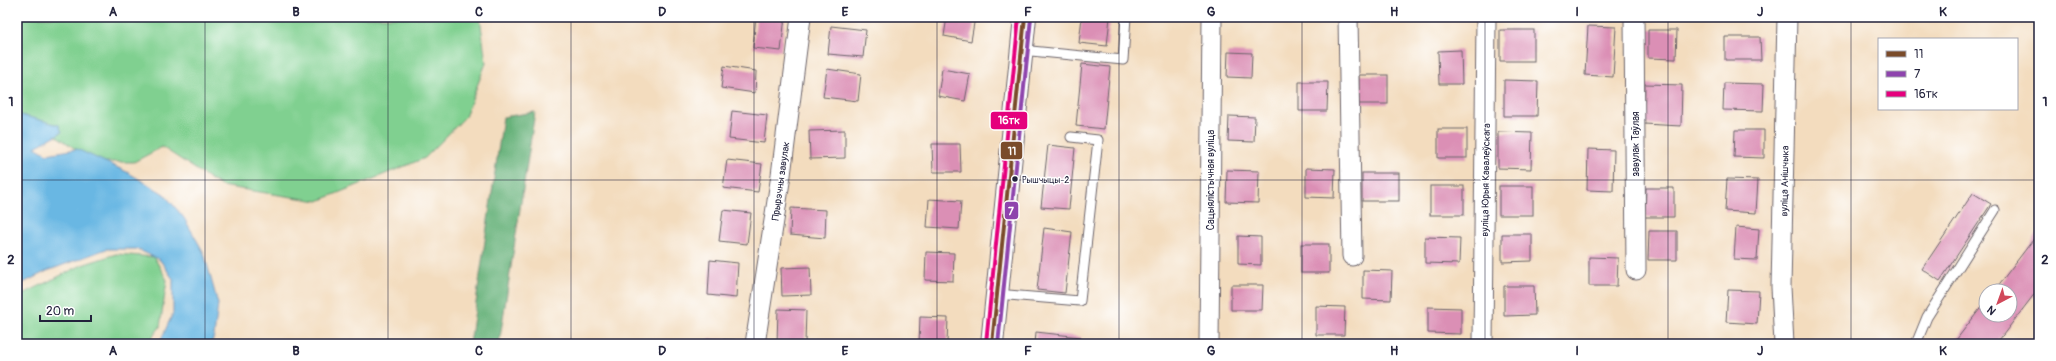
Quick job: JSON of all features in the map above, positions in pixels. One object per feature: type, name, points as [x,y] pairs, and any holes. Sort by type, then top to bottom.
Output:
[{"type":"highway","points":[[992,344],[1025,17]]},
{"type":"street","name":"Прырэчны завулак","points":[[755,344],[782,175],[801,17]]},
{"type":"street","name":"Сацыялістычная вуліца","points":[[1209,344],[1212,17]]},
{"type":"street","points":[[1348,17],[1352,256]]},
{"type":"street","name":"вуліца Юрыя Кавалеўскага","points":[[1483,344],[1486,17]]},
{"type":"street","name":"завулак Таўлая","points":[[1634,17],[1636,270]]},
{"type":"street","name":"вуліца Анішчыка","points":[[1784,344],[1781,286],[1787,17]]},
{"type":"lane","points":[[1021,50],[1123,60],[1126,17]]},
{"type":"lane","points":[[997,294],[1080,301],[1098,140],[1071,137]]},
{"type":"lane","points":[[1916,344],[1927,317],[1995,210]]},
{"type":"green space","points":[[17,17],[480,17],[486,63],[465,117],[425,158],[318,201],[221,186],[162,147],[134,162],[94,162],[57,136],[17,120]]},
{"type":"green space","points":[[535,112],[499,344],[470,344],[503,117]]},
{"type":"green space","points":[[116,254],[154,257],[167,280],[160,327],[147,344],[17,344],[17,297],[82,265]]},
{"type":"water","points":[[17,114],[59,125],[62,132],[35,147],[47,154],[77,149],[127,172],[164,194],[184,218],[204,253],[218,304],[214,336],[211,344],[159,344],[173,313],[173,279],[160,260],[137,249],[106,249],[47,271],[17,286]]},
{"type":"building","points":[[756,17],[785,17],[781,51],[753,48]]},
{"type":"building","points":[[947,17],[975,17],[971,41],[944,36]]},
{"type":"building","points":[[1082,17],[1110,17],[1107,46],[1079,43]]},
{"type":"building","points":[[1428,17],[1462,17],[1462,19],[1428,19]]},
{"type":"building","points":[[831,26],[866,30],[863,57],[828,54]]},
{"type":"building","points":[[1588,26],[1616,27],[1613,77],[1585,75]]},
{"type":"building","points":[[1500,30],[1534,30],[1534,61],[1500,61]]},
{"type":"building","points":[[1648,30],[1677,30],[1676,59],[1648,58]]},
{"type":"building","points":[[1725,37],[1760,37],[1761,60],[1725,60]]},
{"type":"building","points":[[1461,50],[1462,84],[1439,84],[1438,51]]},
{"type":"building","points":[[1228,52],[1252,53],[1251,78],[1227,77]]},
{"type":"building","points":[[1082,64],[1110,67],[1104,129],[1076,126]]},
{"type":"building","points":[[724,66],[756,71],[755,93],[721,88]]},
{"type":"building","points":[[827,69],[861,74],[858,101],[823,97]]},
{"type":"building","points":[[942,69],[970,74],[965,101],[938,96]]},
{"type":"building","points":[[1359,75],[1388,75],[1388,104],[1359,104]]},
{"type":"building","points":[[1504,80],[1538,81],[1537,116],[1504,116]]},
{"type":"building","points":[[1299,82],[1328,82],[1327,111],[1299,111]]},
{"type":"building","points":[[1724,83],[1764,84],[1763,111],[1723,110]]},
{"type":"building","points":[[1645,84],[1682,85],[1681,126],[1644,124]]},
{"type":"building","points":[[732,111],[767,115],[764,143],[729,139]]},
{"type":"building","points":[[1229,116],[1255,117],[1254,142],[1228,141]]},
{"type":"building","points":[[1438,129],[1467,129],[1467,158],[1438,158]]},
{"type":"building","points":[[845,130],[845,158],[810,159],[809,131]]},
{"type":"building","points":[[1735,130],[1764,130],[1764,158],[1734,157]]},
{"type":"building","points":[[1498,132],[1532,133],[1531,169],[1498,168]]},
{"type":"building","points":[[932,144],[960,144],[961,172],[933,172]]},
{"type":"building","points":[[1048,145],[1075,148],[1069,209],[1041,207]]},
{"type":"building","points":[[1588,149],[1614,150],[1613,191],[1587,190]]},
{"type":"building","points":[[727,160],[762,164],[758,192],[723,188]]},
{"type":"building","points":[[1306,168],[1335,169],[1334,198],[1306,197]]},
{"type":"building","points":[[1227,170],[1259,171],[1258,203],[1226,202]]},
{"type":"building","points":[[1362,173],[1399,173],[1399,201],[1362,201]]},
{"type":"building","points":[[1727,179],[1758,180],[1756,213],[1725,211]]},
{"type":"building","points":[[1430,186],[1464,186],[1464,215],[1430,215]]},
{"type":"building","points":[[1499,186],[1533,186],[1533,215],[1499,215]]},
{"type":"building","points":[[1646,188],[1674,188],[1674,217],[1645,217]]},
{"type":"building","points":[[1973,193],[1991,204],[1940,281],[1922,269]]},
{"type":"building","points":[[929,199],[961,201],[959,229],[927,227]]},
{"type":"building","points":[[791,208],[826,210],[825,238],[790,235]]},
{"type":"building","points":[[723,210],[751,213],[747,244],[719,241]]},
{"type":"building","points":[[1736,227],[1759,229],[1757,260],[1734,259]]},
{"type":"building","points":[[1044,228],[1072,232],[1065,293],[1037,290]]},
{"type":"building","points":[[1649,231],[1677,231],[1677,260],[1648,260]]},
{"type":"building","points":[[2039,232],[2039,288],[2018,315],[2018,283],[2000,283]]},
{"type":"building","points":[[1502,234],[1532,234],[1532,261],[1502,262]]},
{"type":"building","points":[[1238,236],[1261,237],[1261,265],[1238,264]]},
{"type":"building","points":[[1425,237],[1460,238],[1459,264],[1425,263]]},
{"type":"building","points":[[1301,244],[1329,244],[1329,273],[1301,273]]},
{"type":"building","points":[[926,252],[954,253],[953,281],[925,280]]},
{"type":"building","points":[[1589,257],[1618,258],[1617,286],[1589,286]]},
{"type":"building","points":[[710,260],[738,263],[736,298],[708,295]]},
{"type":"building","points":[[810,267],[811,295],[782,296],[781,268]]},
{"type":"building","points":[[1363,270],[1392,271],[1391,300],[1363,299]]},
{"type":"building","points":[[1231,285],[1263,285],[1262,310],[1231,310]]},
{"type":"building","points":[[1504,286],[1534,286],[1535,315],[1504,316]]},
{"type":"building","points":[[1728,290],[1759,291],[1757,324],[1726,322]]},
{"type":"building","points":[[1316,306],[1345,307],[1344,335],[1316,335]]},
{"type":"building","points":[[1428,307],[1461,308],[1461,334],[1428,333]]},
{"type":"building","points":[[778,309],[806,310],[805,344],[777,344]]},
{"type":"building","points":[[1978,311],[1978,323],[2012,323],[1996,344],[1953,344]]},
{"type":"building","points":[[920,317],[948,318],[947,344],[919,344]]},
{"type":"building","points":[[1036,332],[1081,337],[1081,344],[1035,344]]},
{"type":"building","points":[[708,339],[735,340],[735,344],[707,344]]},
{"type":"transit line","name":"16тк","points":[[986,343],[1019,17]]},
{"type":"transit line","name":"11","points":[[992,344],[1025,17]]},
{"type":"transit line","name":"7","points":[[998,344],[1031,18]]},
{"type":"place","name":"Рышчыцы-2","points":[[1015,179]]}]
